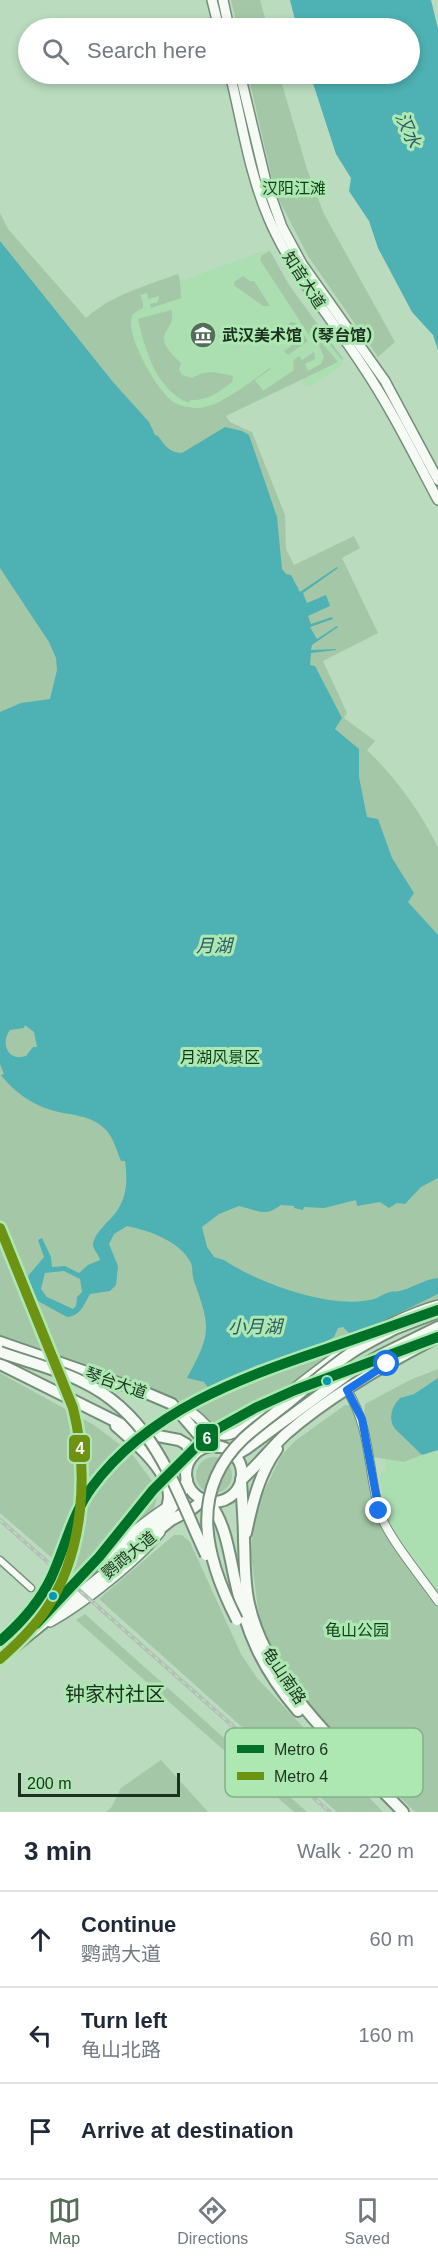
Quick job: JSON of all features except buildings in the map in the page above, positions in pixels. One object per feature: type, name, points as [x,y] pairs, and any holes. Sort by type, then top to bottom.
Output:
[{"type":"main road","points":[[212,0],[216,18]]},
{"type":"main road","points":[[223,0],[228,18]]},
{"type":"main road","name":"知音大道","points":[[232,84],[255,180],[279,242],[294,269],[369,375],[438,500]]},
{"type":"main road","name":"知音大道","points":[[242,84],[266,182],[282,227],[302,264],[385,381],[438,480]]},
{"type":"main road","points":[[178,1409],[189,1411],[214,1433],[235,1434],[341,1351],[392,1323],[438,1305]]},
{"type":"main road","points":[[226,1598],[209,1547],[206,1515],[213,1486],[228,1458],[242,1440],[343,1359],[394,1329],[438,1312]]},
{"type":"main road","points":[[255,1649],[240,1603],[219,1517],[206,1501],[192,1492],[187,1480],[187,1467],[193,1456],[208,1447],[239,1453],[365,1363],[438,1327]]},
{"type":"main road","points":[[206,1501],[226,1500],[233,1495],[241,1480],[289,1432],[387,1364],[438,1337]]},
{"type":"main road","name":"琴台大道","points":[[0,1342],[172,1404],[203,1440],[217,1447]]},
{"type":"main road","points":[[0,1352],[85,1382],[131,1416],[155,1447],[226,1598],[255,1649]]},
{"type":"main road","name":"琴台大道","points":[[0,1364],[137,1432],[179,1440],[186,1444],[193,1456]]},
{"type":"main road","points":[[108,1417],[137,1444],[156,1467],[167,1488],[168,1514]]},
{"type":"main road","points":[[244,1540],[250,1513],[265,1469],[289,1432]]},
{"type":"main road","points":[[230,1452],[240,1464],[244,1540]]},
{"type":"main road","name":"鹦鹉大道","points":[[0,1658],[30,1629],[168,1514],[179,1499],[187,1480]]},
{"type":"main road","name":"鹦鹉大道","points":[[168,1514],[192,1509],[206,1501]]},
{"type":"main road","name":"龟山南路","points":[[244,1540],[244,1566],[249,1604],[256,1630],[267,1655],[300,1702],[324,1728]]},
{"type":"main road","name":"鹦鹉大道","points":[[0,1647],[30,1629]]},
{"type":"main road","name":"龟山南路","points":[[255,1649],[281,1691],[316,1728]]},
{"type":"main road","name":"龟山南路","points":[[380,1797],[394,1812]]},
{"type":"main road","name":"龟山南路","points":[[389,1797],[403,1812]]},
{"type":"street","points":[[347,1390],[362,1419],[381,1518],[438,1600]]},
{"type":"street","points":[[0,1560],[31,1588]]},
{"type":"shaded area","points":[[269,249],[296,296],[344,359],[340,367],[310,387],[304,385],[302,380],[193,430],[177,428],[101,305],[125,293],[178,274],[181,281]]},
{"type":"shaded area","points":[[438,1450],[438,1592],[392,1528],[383,1511],[379,1495],[383,1494],[379,1478],[385,1469],[385,1459],[404,1462]]},
{"type":"green space","points":[[231,0],[260,0],[265,18],[236,18]]},
{"type":"green space","name":"汉阳江滩","points":[[250,84],[282,84],[307,169],[324,214],[395,342],[378,357],[308,256],[275,192]]},
{"type":"green space","name":"月湖","points":[[0,213],[8,229],[86,318],[118,297],[178,274],[181,298],[151,308],[150,304],[158,302],[159,296],[148,299],[147,293],[140,295],[143,308],[132,316],[131,325],[137,348],[150,374],[165,395],[178,404],[199,408],[217,403],[270,368],[255,380],[263,391],[294,370],[293,361],[299,356],[302,360],[314,352],[315,359],[305,364],[308,371],[321,364],[324,357],[319,345],[321,342],[338,362],[226,416],[230,422],[252,432],[285,515],[286,549],[294,565],[354,536],[360,548],[342,558],[378,633],[323,661],[347,713],[344,718],[375,741],[367,750],[407,796],[438,847],[438,1302],[238,1429],[223,1431],[179,1400],[0,1337]]},
{"type":"green space","points":[[270,251],[289,285],[343,359],[322,335],[311,338],[260,260],[262,255]]},
{"type":"green space","points":[[243,276],[254,281],[270,306],[263,306],[235,286],[234,282]]},
{"type":"green space","points":[[171,310],[172,318],[164,338],[165,344],[181,363],[179,369],[182,375],[192,378],[202,373],[213,372],[233,376],[232,382],[213,395],[190,400],[189,403],[168,389],[154,368],[138,319]]},
{"type":"green space","points":[[291,322],[296,323],[308,341],[288,355],[284,351],[295,343],[284,326]]},
{"type":"green space","points":[[438,1369],[438,1378],[414,1394],[403,1397],[395,1429],[422,1455],[404,1462],[373,1457],[364,1414],[365,1404],[410,1380]]},
{"type":"green space","points":[[0,1373],[94,1425],[131,1453],[159,1490],[153,1512],[74,1577],[0,1513]]},
{"type":"green space","name":"龟山公园","points":[[345,1405],[350,1405],[357,1412],[380,1523],[438,1607],[438,1812],[415,1812],[400,1797],[423,1797],[423,1728],[329,1728],[307,1706],[260,1626],[251,1554],[253,1524],[259,1502],[281,1456],[295,1441]]},
{"type":"green space","points":[[214,1457],[227,1462],[232,1475],[227,1488],[214,1493],[201,1488],[196,1475],[201,1462]]},
{"type":"green space","points":[[174,1535],[182,1535],[190,1542],[241,1654],[257,1678],[304,1728],[243,1728],[99,1599]]},
{"type":"green space","points":[[85,1614],[225,1739],[225,1751],[76,1620]]},
{"type":"green space","points":[[161,1760],[208,1812],[106,1812],[111,1808],[121,1788]]},
{"type":"green space","points":[[277,1797],[290,1797],[307,1812],[294,1812]]},
{"type":"green space","points":[[320,1797],[369,1797],[383,1812],[337,1812]]},
{"type":"water","name":"汉水","points":[[290,0],[431,0],[438,29],[438,350],[433,335],[412,312],[378,248],[369,221],[349,191],[351,178],[336,154],[313,84],[420,84],[420,18],[294,18]]},
{"type":"water","name":"月湖","points":[[0,241],[113,382],[149,422],[155,435],[167,448],[182,453],[225,427],[249,435],[277,517],[282,569],[286,574],[291,575],[300,592],[338,568],[303,593],[307,603],[326,595],[330,606],[308,616],[311,624],[332,617],[333,619],[310,627],[317,639],[338,627],[312,645],[311,650],[336,650],[311,653],[310,665],[315,666],[342,718],[335,729],[359,749],[359,777],[367,817],[378,819],[392,858],[414,893],[408,902],[438,935],[438,1178],[421,1187],[405,1204],[397,1203],[389,1208],[380,1202],[357,1206],[356,1200],[324,1208],[304,1207],[303,1210],[294,1208],[294,1206],[281,1205],[265,1212],[239,1206],[219,1214],[202,1227],[207,1247],[214,1257],[256,1278],[298,1293],[341,1301],[360,1301],[377,1298],[388,1292],[401,1291],[438,1278],[438,1294],[352,1336],[343,1327],[338,1328],[334,1337],[245,1386],[212,1393],[204,1382],[187,1378],[201,1351],[206,1321],[193,1279],[191,1263],[180,1249],[154,1234],[127,1226],[114,1234],[109,1244],[118,1266],[116,1285],[110,1291],[90,1294],[82,1309],[72,1316],[67,1317],[36,1300],[31,1293],[28,1276],[44,1257],[38,1240],[42,1238],[51,1257],[52,1267],[65,1266],[79,1273],[88,1265],[100,1260],[94,1247],[94,1239],[118,1210],[124,1197],[126,1176],[125,1161],[121,1161],[112,1138],[101,1125],[88,1118],[51,1110],[30,1101],[17,1092],[1,1075],[4,1074],[0,1064],[0,712],[21,703],[50,699],[57,670],[56,658],[49,642],[0,568]],"holes":[[[25,1025],[34,1032],[37,1047],[33,1047],[26,1056],[14,1056],[7,1050],[7,1035],[10,1030],[24,1028]],[[64,1271],[80,1279],[82,1292],[77,1297],[76,1306],[73,1309],[47,1297],[41,1289],[45,1273]]]},
{"type":"water","points":[[438,1378],[438,1450],[422,1455],[395,1429],[392,1413],[394,1405],[400,1398],[414,1394]]},
{"type":"railway","points":[[0,1520],[235,1728]]},
{"type":"railway","points":[[313,1797],[330,1812]]},
{"type":"metro line","name":"4","points":[[0,1228],[73,1408],[81,1458],[82,1485],[76,1537],[59,1586],[37,1622],[0,1659]]},
{"type":"metro line","name":"6","points":[[0,1641],[29,1612],[41,1596],[56,1567],[85,1497],[115,1460],[140,1437],[198,1400],[229,1385],[438,1310]]},
{"type":"metro line","name":"6","points":[[36,1624],[99,1557],[153,1490],[197,1446],[219,1428],[295,1390],[438,1337]]},
{"type":"place","name":"武汉美术馆（琴台馆）","points":[[203,335]]},
{"type":"district","name":"钟家村社区","points":[[115,1694]]},
{"type":"route","points":[[379,1511],[362,1419],[347,1390],[387,1364]]},
{"type":"park label","name":"月湖风景区","points":[[220,1057]]},
{"type":"water label","name":"小月湖","points":[[255,1327]]}]
